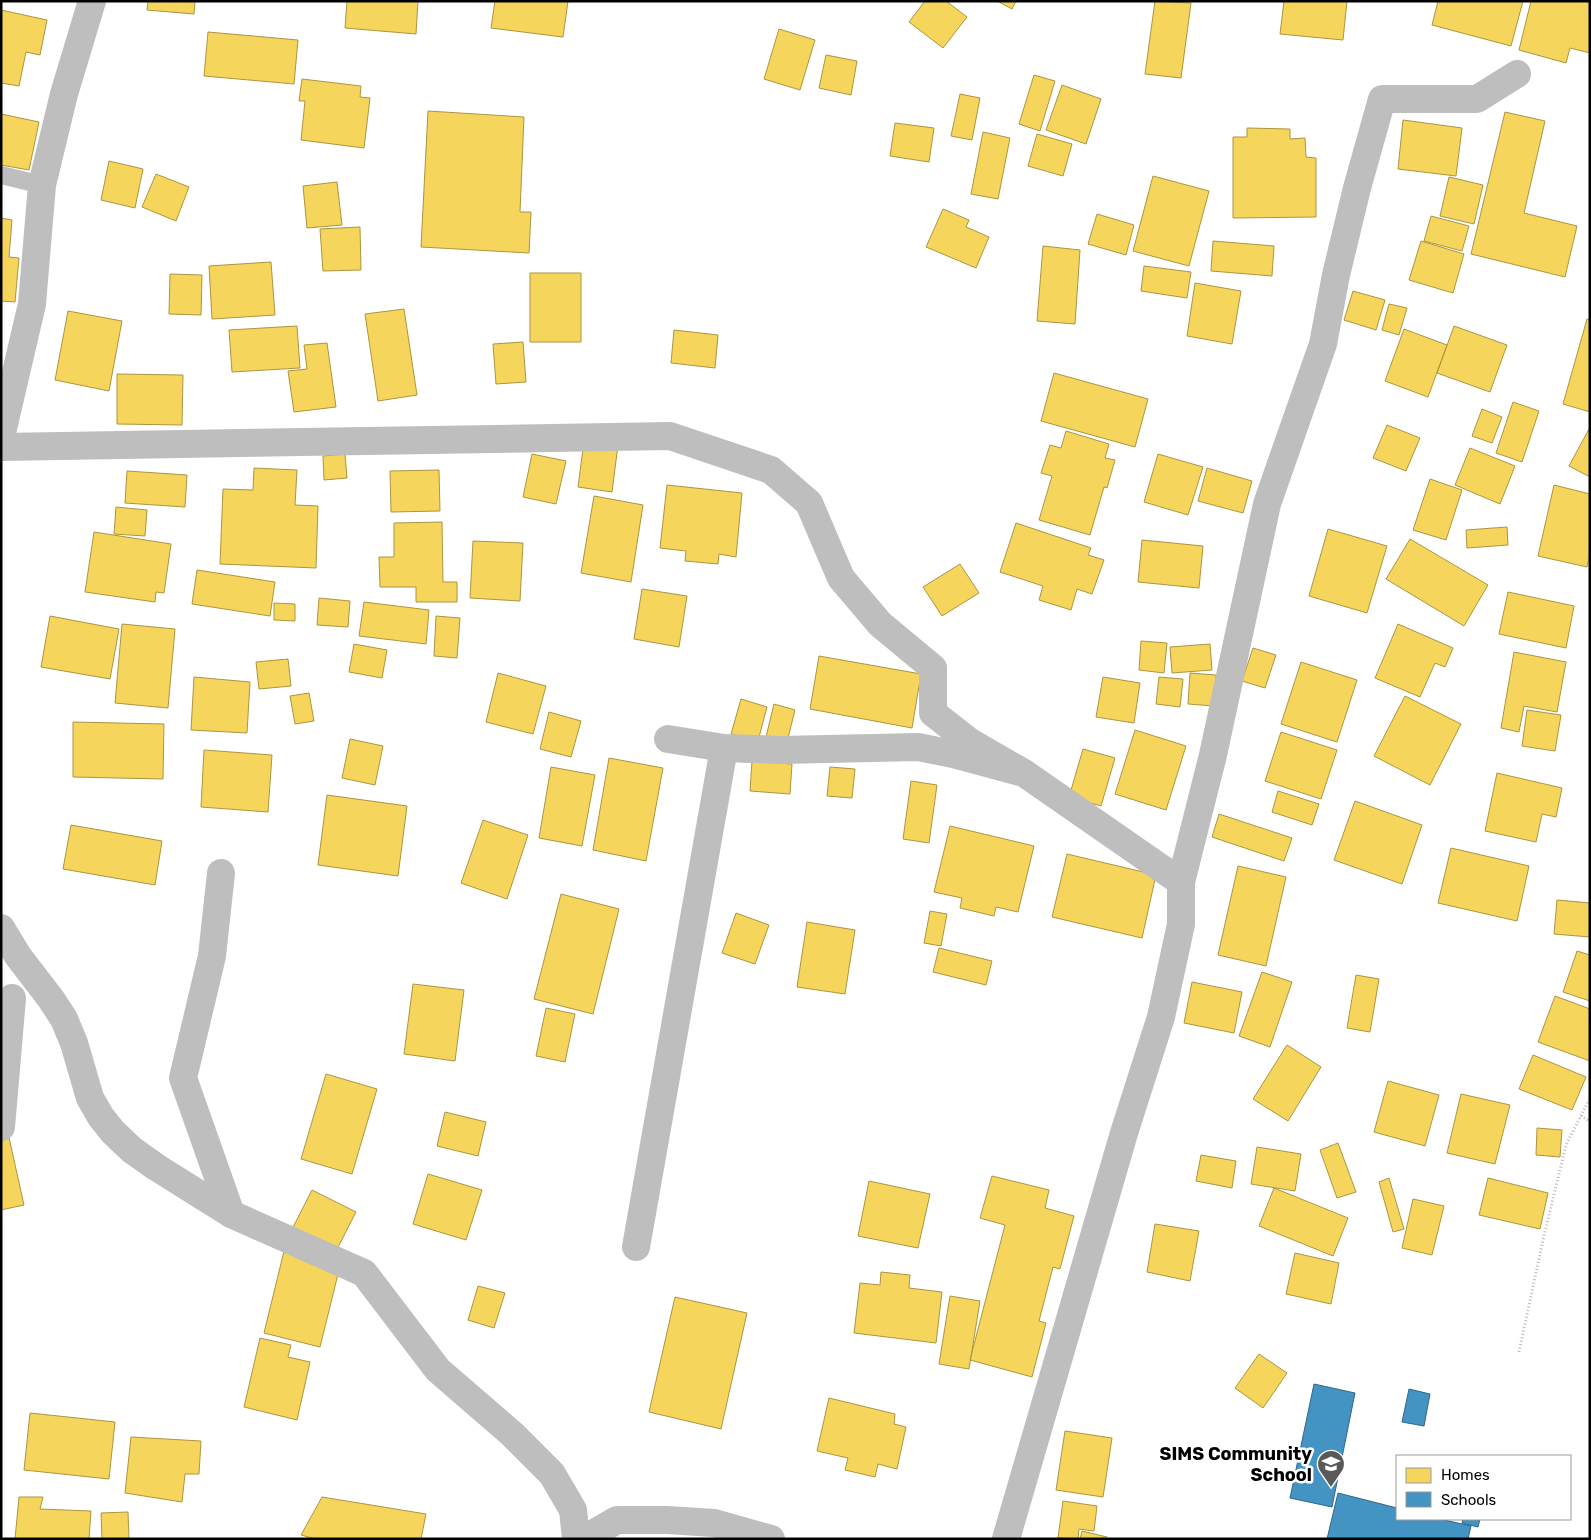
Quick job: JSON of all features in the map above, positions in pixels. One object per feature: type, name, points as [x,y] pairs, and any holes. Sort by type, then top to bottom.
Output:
[{"type":"street","points":[[1,437],[32,304],[42,185],[72,66],[92,1]]},
{"type":"street","points":[[1006,1539],[1124,1132],[1161,1017],[1181,924],[1181,882],[1213,756],[1267,504],[1323,344],[1336,275],[1357,188],[1382,99],[1477,99],[1517,74]]},
{"type":"street","points":[[1,447],[670,436],[771,470],[809,503],[841,578],[880,624],[933,668],[933,713],[970,742],[1024,773],[1181,882]]},
{"type":"street","points":[[668,739],[724,748],[782,750],[918,747],[953,754],[1024,773]]},
{"type":"street","points":[[636,1247],[724,748]]},
{"type":"street","points":[[221,873],[212,956],[183,1078],[231,1214]]},
{"type":"street","points":[[1,928],[18,956],[64,1019],[74,1043],[90,1098],[101,1117],[113,1132],[132,1150],[156,1167],[231,1214],[364,1273],[438,1370],[512,1434],[552,1474],[573,1510],[576,1539]]},
{"type":"street","points":[[1,1127],[12,998]]},
{"type":"street","points":[[584,1539],[617,1520],[714,1523],[771,1539]]},
{"type":"lane","points":[[1,175],[42,185]]},
{"type":"path","points":[[1519,1352],[1542,1240],[1566,1144],[1590,1098]]},
{"type":"path","points":[[1581,1116],[1590,1121]]},
{"type":"building: Homes","points":[[148,1],[195,1],[194,14],[147,10]]},
{"type":"building: Homes","points":[[347,1],[418,1],[416,34],[345,28]]},
{"type":"building: Homes","points":[[495,1],[568,1],[563,37],[491,28]]},
{"type":"building: Homes","points":[[925,1],[946,1],[967,17],[943,48],[909,22]]},
{"type":"building: Homes","points":[[997,1],[1016,1],[1012,9]]},
{"type":"building: Homes","points":[[1155,1],[1191,3],[1181,78],[1145,74]]},
{"type":"building: Homes","points":[[1284,1],[1347,1],[1343,40],[1280,34]]},
{"type":"building: Homes","points":[[1438,1],[1523,1],[1511,46],[1432,25]]},
{"type":"building: Homes","points":[[1531,1],[1590,1],[1590,53],[1570,48],[1566,63],[1519,50]]},
{"type":"building: Homes","points":[[1,10],[47,20],[40,55],[26,52],[19,86],[1,83]]},
{"type":"building: Homes","points":[[779,29],[815,40],[800,90],[764,79]]},
{"type":"building: Homes","points":[[208,32],[298,40],[294,84],[204,76]]},
{"type":"building: Homes","points":[[826,55],[857,61],[851,95],[819,88]]},
{"type":"building: Homes","points":[[1034,75],[1055,81],[1040,131],[1019,124]]},
{"type":"building: Homes","points":[[302,79],[361,86],[360,97],[370,98],[364,148],[301,140],[305,101],[299,101]]},
{"type":"building: Homes","points":[[1062,85],[1101,99],[1086,144],[1046,130]]},
{"type":"building: Homes","points":[[960,94],[980,98],[972,140],[951,136]]},
{"type":"building: Homes","points":[[428,111],[524,117],[520,212],[531,212],[529,253],[421,247]]},
{"type":"building: Homes","points":[[1505,112],[1545,121],[1524,213],[1577,226],[1565,277],[1471,254]]},
{"type":"building: Homes","points":[[1,114],[39,122],[29,170],[1,165]]},
{"type":"building: Homes","points":[[1403,120],[1462,128],[1456,176],[1398,169]]},
{"type":"building: Homes","points":[[895,123],[934,128],[929,162],[890,156]]},
{"type":"building: Homes","points":[[1247,128],[1290,129],[1290,139],[1305,138],[1306,157],[1316,158],[1316,217],[1233,218],[1233,137],[1247,137]]},
{"type":"building: Homes","points":[[983,132],[1010,138],[998,199],[971,194]]},
{"type":"building: Homes","points":[[1037,134],[1072,144],[1063,176],[1028,166]]},
{"type":"building: Homes","points":[[109,161],[143,169],[135,208],[101,200]]},
{"type":"building: Homes","points":[[156,174],[189,187],[176,221],[142,207]]},
{"type":"building: Homes","points":[[1153,176],[1209,191],[1189,266],[1133,251]]},
{"type":"building: Homes","points":[[1449,177],[1483,185],[1474,224],[1440,216]]},
{"type":"building: Homes","points":[[337,182],[342,225],[307,228],[303,186]]},
{"type":"building: Homes","points":[[943,209],[969,220],[966,227],[989,237],[976,268],[926,247]]},
{"type":"building: Homes","points":[[1097,214],[1134,225],[1126,255],[1088,244]]},
{"type":"building: Homes","points":[[1431,216],[1469,226],[1462,251],[1424,241]]},
{"type":"building: Homes","points":[[1,218],[12,220],[9,257],[19,258],[15,302],[1,301]]},
{"type":"building: Homes","points":[[360,227],[361,270],[323,271],[320,229]]},
{"type":"building: Homes","points":[[1213,241],[1274,246],[1272,276],[1211,271]]},
{"type":"building: Homes","points":[[1421,241],[1464,254],[1453,293],[1409,280]]},
{"type":"building: Homes","points":[[1043,246],[1080,250],[1075,324],[1037,321]]},
{"type":"building: Homes","points":[[271,262],[275,315],[212,319],[209,266]]},
{"type":"building: Homes","points":[[1144,266],[1191,272],[1187,298],[1141,291]]},
{"type":"building: Homes","points":[[530,273],[581,273],[581,342],[530,342]]},
{"type":"building: Homes","points":[[170,274],[202,275],[201,315],[169,314]]},
{"type":"building: Homes","points":[[1195,283],[1241,291],[1232,344],[1187,336]]},
{"type":"building: Homes","points":[[1353,291],[1385,300],[1376,330],[1344,320]]},
{"type":"building: Homes","points":[[1389,304],[1407,308],[1399,335],[1382,330]]},
{"type":"building: Homes","points":[[404,309],[417,395],[378,401],[365,314]]},
{"type":"building: Homes","points":[[68,311],[122,321],[109,391],[55,380]]},
{"type":"building: Homes","points":[[1587,319],[1590,320],[1590,412],[1563,404]]},
{"type":"building: Homes","points":[[297,326],[300,368],[232,372],[229,330]]},
{"type":"building: Homes","points":[[1454,326],[1507,345],[1490,392],[1437,373]]},
{"type":"building: Homes","points":[[1404,329],[1447,345],[1428,397],[1385,381]]},
{"type":"building: Homes","points":[[674,330],[718,335],[715,368],[671,363]]},
{"type":"building: Homes","points":[[523,342],[526,382],[496,384],[493,344]]},
{"type":"building: Homes","points":[[327,343],[336,407],[294,412],[288,371],[307,369],[304,345]]},
{"type":"building: Homes","points":[[1054,373],[1148,399],[1135,447],[1041,421]]},
{"type":"building: Homes","points":[[117,374],[183,375],[182,425],[117,424]]},
{"type":"building: Homes","points":[[1513,402],[1539,411],[1522,462],[1496,453]]},
{"type":"building: Homes","points":[[1482,409],[1502,417],[1492,443],[1472,436]]},
{"type":"building: Homes","points":[[1387,425],[1420,438],[1406,471],[1373,458]]},
{"type":"building: Homes","points":[[1590,430],[1590,477],[1569,466]]},
{"type":"building: Homes","points":[[1066,431],[1109,444],[1105,458],[1115,460],[1107,488],[1104,487],[1090,535],[1039,520],[1052,476],[1041,473],[1050,445],[1061,448]]},
{"type":"building: Homes","points":[[584,441],[618,445],[612,492],[578,487]]},
{"type":"building: Homes","points":[[1470,448],[1515,466],[1500,504],[1455,485]]},
{"type":"building: Homes","points":[[345,454],[347,478],[324,480],[323,456]]},
{"type":"building: Homes","points":[[532,454],[566,461],[556,504],[523,497]]},
{"type":"building: Homes","points":[[1158,454],[1203,467],[1188,515],[1144,502]]},
{"type":"building: Homes","points":[[254,468],[297,470],[295,505],[318,506],[316,568],[220,564],[223,489],[253,490]]},
{"type":"building: Homes","points":[[1207,468],[1252,481],[1243,513],[1198,501]]},
{"type":"building: Homes","points":[[439,470],[440,511],[391,512],[390,471]]},
{"type":"building: Homes","points":[[127,471],[187,475],[185,507],[125,503]]},
{"type":"building: Homes","points":[[1430,479],[1462,490],[1446,540],[1413,530]]},
{"type":"building: Homes","points":[[667,485],[742,493],[736,557],[719,554],[718,564],[685,561],[686,551],[660,548]]},
{"type":"building: Homes","points":[[1554,485],[1590,494],[1590,554],[1587,567],[1538,556]]},
{"type":"building: Homes","points":[[594,496],[643,505],[631,582],[581,573]]},
{"type":"building: Homes","points":[[116,507],[147,510],[145,536],[114,534]]},
{"type":"building: Homes","points":[[442,522],[443,582],[457,582],[457,602],[416,602],[416,587],[380,587],[379,557],[394,557],[394,523]]},
{"type":"building: Homes","points":[[1016,523],[1091,548],[1088,555],[1104,560],[1092,594],[1077,589],[1071,610],[1039,600],[1043,586],[1000,572]]},
{"type":"building: Homes","points":[[1507,527],[1508,545],[1467,548],[1466,530]]},
{"type":"building: Homes","points":[[1328,529],[1387,546],[1367,613],[1309,596]]},
{"type":"building: Homes","points":[[94,532],[171,544],[164,593],[156,592],[155,602],[85,592]]},
{"type":"building: Homes","points":[[1410,539],[1488,585],[1464,626],[1386,579]]},
{"type":"building: Homes","points":[[1142,540],[1203,546],[1199,588],[1138,582]]},
{"type":"building: Homes","points":[[473,541],[523,543],[520,601],[470,598]]},
{"type":"building: Homes","points":[[960,564],[979,593],[942,616],[923,587]]},
{"type":"building: Homes","points":[[197,570],[275,582],[270,616],[192,604]]},
{"type":"building: Homes","points":[[642,589],[687,596],[679,647],[634,639]]},
{"type":"building: Homes","points":[[1508,592],[1574,606],[1566,648],[1499,634]]},
{"type":"building: Homes","points":[[319,598],[350,601],[348,627],[317,625]]},
{"type":"building: Homes","points":[[364,602],[429,610],[426,644],[359,636]]},
{"type":"building: Homes","points":[[274,603],[295,604],[295,621],[274,620]]},
{"type":"building: Homes","points":[[50,616],[119,629],[110,679],[41,667]]},
{"type":"building: Homes","points":[[436,616],[460,618],[457,658],[434,656]]},
{"type":"building: Homes","points":[[122,624],[175,629],[168,708],[115,703]]},
{"type":"building: Homes","points":[[1398,624],[1453,648],[1445,667],[1435,663],[1420,697],[1375,678]]},
{"type":"building: Homes","points":[[1141,641],[1167,643],[1164,673],[1139,670]]},
{"type":"building: Homes","points":[[354,644],[387,650],[382,678],[349,672]]},
{"type":"building: Homes","points":[[1210,644],[1212,670],[1172,673],[1170,647]]},
{"type":"building: Homes","points":[[1253,648],[1276,655],[1265,688],[1242,681]]},
{"type":"building: Homes","points":[[1514,652],[1566,662],[1557,712],[1524,706],[1519,732],[1501,728]]},
{"type":"building: Homes","points":[[819,656],[921,674],[912,728],[810,709]]},
{"type":"building: Homes","points":[[288,659],[291,686],[259,689],[256,662]]},
{"type":"building: Homes","points":[[1301,662],[1357,680],[1337,742],[1281,724]]},
{"type":"building: Homes","points":[[498,673],[546,686],[533,734],[486,722]]},
{"type":"building: Homes","points":[[1190,673],[1216,675],[1214,706],[1188,704]]},
{"type":"building: Homes","points":[[194,677],[250,682],[247,733],[191,730]]},
{"type":"building: Homes","points":[[1103,677],[1140,683],[1134,723],[1096,717]]},
{"type":"building: Homes","points":[[1159,677],[1183,679],[1180,707],[1156,704]]},
{"type":"building: Homes","points":[[309,693],[314,721],[295,724],[290,696]]},
{"type":"building: Homes","points":[[1405,696],[1461,724],[1430,785],[1374,756]]},
{"type":"building: Homes","points":[[741,699],[767,707],[758,741],[731,734]]},
{"type":"building: Homes","points":[[774,704],[795,710],[786,746],[765,741]]},
{"type":"building: Homes","points":[[1527,710],[1561,715],[1555,751],[1522,746]]},
{"type":"building: Homes","points":[[549,712],[581,721],[571,757],[540,749]]},
{"type":"building: Homes","points":[[73,722],[164,724],[163,779],[73,777]]},
{"type":"building: Homes","points":[[1135,730],[1186,746],[1166,810],[1115,794]]},
{"type":"building: Homes","points":[[1281,732],[1337,750],[1321,799],[1265,781]]},
{"type":"building: Homes","points":[[350,739],[383,746],[375,785],[342,778]]},
{"type":"building: Homes","points":[[1083,749],[1115,758],[1101,806],[1069,797]]},
{"type":"building: Homes","points":[[204,750],[272,755],[268,812],[201,807]]},
{"type":"building: Homes","points":[[609,758],[663,768],[646,861],[593,850]]},
{"type":"building: Homes","points":[[752,761],[792,764],[790,794],[750,791]]},
{"type":"building: Homes","points":[[551,767],[595,775],[582,846],[539,838]]},
{"type":"building: Homes","points":[[830,767],[855,769],[852,798],[827,796]]},
{"type":"building: Homes","points":[[1497,773],[1562,788],[1556,817],[1542,814],[1536,842],[1485,831]]},
{"type":"building: Homes","points":[[911,781],[937,785],[929,843],[903,839]]},
{"type":"building: Homes","points":[[1278,791],[1319,804],[1312,825],[1272,812]]},
{"type":"building: Homes","points":[[327,795],[407,806],[398,876],[318,865]]},
{"type":"building: Homes","points":[[1355,801],[1422,825],[1402,884],[1334,860]]},
{"type":"building: Homes","points":[[1219,814],[1292,838],[1284,861],[1212,837]]},
{"type":"building: Homes","points":[[483,820],[528,835],[507,899],[461,883]]},
{"type":"building: Homes","points":[[71,825],[162,841],[155,885],[63,869]]},
{"type":"building: Homes","points":[[950,826],[1034,846],[1018,912],[996,907],[994,916],[960,908],[962,898],[934,892]]},
{"type":"building: Homes","points":[[1451,848],[1529,866],[1517,921],[1438,903]]},
{"type":"building: Homes","points":[[1067,854],[1156,875],[1142,938],[1052,917]]},
{"type":"building: Homes","points":[[1238,866],[1286,877],[1266,966],[1218,955]]},
{"type":"building: Homes","points":[[561,894],[619,909],[593,1014],[534,999]]},
{"type":"building: Homes","points":[[1557,900],[1590,903],[1590,937],[1554,934]]},
{"type":"building: Homes","points":[[930,911],[947,914],[941,946],[924,943]]},
{"type":"building: Homes","points":[[736,913],[769,925],[755,964],[722,953]]},
{"type":"building: Homes","points":[[807,922],[855,930],[845,994],[797,987]]},
{"type":"building: Homes","points":[[939,948],[992,961],[986,985],[933,972]]},
{"type":"building: Homes","points":[[1577,951],[1590,955],[1590,1001],[1563,992]]},
{"type":"building: Homes","points":[[1262,972],[1292,982],[1270,1047],[1239,1036]]},
{"type":"building: Homes","points":[[1356,975],[1379,979],[1370,1032],[1347,1028]]},
{"type":"building: Homes","points":[[1192,982],[1242,992],[1234,1033],[1184,1023]]},
{"type":"building: Homes","points":[[413,984],[464,990],[455,1061],[404,1054]]},
{"type":"building: Homes","points":[[1555,996],[1590,1009],[1590,1061],[1538,1042]]},
{"type":"building: Homes","points":[[546,1008],[575,1014],[565,1062],[536,1056]]},
{"type":"building: Homes","points":[[1287,1045],[1321,1067],[1288,1121],[1253,1099]]},
{"type":"building: Homes","points":[[1533,1055],[1586,1077],[1572,1110],[1519,1089]]},
{"type":"building: Homes","points":[[326,1074],[377,1089],[352,1174],[301,1159]]},
{"type":"building: Homes","points":[[1388,1081],[1439,1095],[1425,1146],[1374,1132]]},
{"type":"building: Homes","points":[[1461,1094],[1510,1105],[1495,1164],[1447,1153]]},
{"type":"building: Homes","points":[[445,1112],[486,1122],[478,1156],[437,1146]]},
{"type":"building: Homes","points":[[1537,1128],[1562,1130],[1560,1157],[1536,1155]]},
{"type":"building: Homes","points":[[8,1133],[24,1205],[1,1210],[1,1135]]},
{"type":"building: Homes","points":[[1338,1143],[1356,1192],[1337,1198],[1320,1150]]},
{"type":"building: Homes","points":[[1257,1147],[1301,1154],[1295,1191],[1251,1184]]},
{"type":"building: Homes","points":[[1201,1155],[1236,1161],[1232,1188],[1196,1181]]},
{"type":"building: Homes","points":[[428,1174],[482,1190],[466,1240],[413,1224]]},
{"type":"building: Homes","points":[[992,1176],[1049,1190],[1045,1208],[1074,1216],[1060,1269],[1053,1267],[1039,1321],[1046,1323],[1032,1377],[970,1360],[1005,1225],[980,1218]]},
{"type":"building: Homes","points":[[1389,1178],[1404,1229],[1393,1232],[1379,1182]]},
{"type":"building: Homes","points":[[1488,1178],[1548,1193],[1540,1229],[1479,1215]]},
{"type":"building: Homes","points":[[869,1181],[930,1194],[918,1248],[858,1236]]},
{"type":"building: Homes","points":[[1274,1188],[1348,1218],[1333,1256],[1259,1226]]},
{"type":"building: Homes","points":[[312,1190],[356,1212],[332,1259],[288,1237]]},
{"type":"building: Homes","points":[[1413,1199],[1444,1206],[1432,1255],[1402,1248]]},
{"type":"building: Homes","points":[[1155,1224],[1199,1231],[1190,1281],[1147,1272]]},
{"type":"building: Homes","points":[[284,1251],[340,1266],[320,1347],[264,1333]]},
{"type":"building: Homes","points":[[1295,1253],[1339,1263],[1331,1304],[1286,1294]]},
{"type":"building: Homes","points":[[881,1272],[910,1275],[909,1288],[942,1292],[936,1343],[854,1333],[860,1283],[880,1285]]},
{"type":"building: Homes","points":[[478,1286],[505,1293],[494,1328],[468,1320]]},
{"type":"building: Homes","points":[[950,1296],[980,1301],[969,1369],[939,1364]]},
{"type":"building: Homes","points":[[675,1297],[747,1313],[721,1429],[649,1412]]},
{"type":"building: Homes","points":[[260,1338],[291,1345],[288,1357],[310,1362],[297,1420],[244,1407]]},
{"type":"building: Homes","points":[[1259,1354],[1287,1373],[1263,1408],[1235,1388]]},
{"type":"building: Homes","points":[[829,1398],[895,1414],[894,1424],[906,1427],[897,1469],[878,1464],[875,1477],[845,1470],[848,1458],[817,1451]]},
{"type":"building: Homes","points":[[30,1413],[115,1422],[109,1479],[24,1470]]},
{"type":"building: Homes","points":[[1065,1431],[1112,1438],[1103,1497],[1056,1490]]},
{"type":"building: Homes","points":[[131,1437],[201,1441],[199,1474],[185,1474],[182,1502],[125,1493]]},
{"type":"building: Homes","points":[[19,1497],[43,1497],[40,1509],[91,1511],[89,1539],[15,1539]]},
{"type":"building: Homes","points":[[322,1497],[426,1514],[421,1539],[316,1539],[301,1535]]},
{"type":"building: Homes","points":[[1063,1501],[1097,1506],[1094,1531],[1079,1529],[1078,1539],[1058,1538]]},
{"type":"building: Homes","points":[[128,1512],[129,1539],[102,1539],[101,1513]]},
{"type":"building: Homes","points":[[1082,1531],[1107,1537],[1107,1539],[1080,1539]]},
{"type":"building: Schools","points":[[1314,1384],[1355,1393],[1332,1507],[1290,1498]]},
{"type":"building: Schools","points":[[1409,1389],[1430,1394],[1424,1426],[1402,1422]]},
{"type":"building: Schools","points":[[1338,1493],[1396,1508],[1396,1520],[1444,1520],[1471,1526],[1468,1539],[1327,1539]]},
{"type":"building: Schools","points":[[1463,1520],[1480,1520],[1478,1527],[1462,1523]]},
{"type":"place","name":"SIMS Community School","points":[[1331,1488]]}]
